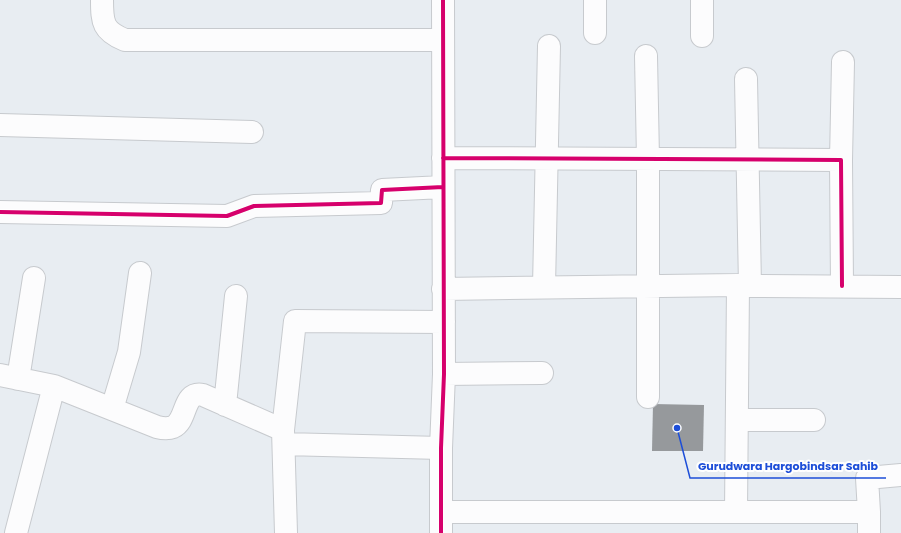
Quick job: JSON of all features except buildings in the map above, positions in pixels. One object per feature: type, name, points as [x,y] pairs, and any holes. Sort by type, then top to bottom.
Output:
[{"type":"street","points":[[102,0],[104,23],[112,34],[125,40],[443,40]]},
{"type":"street","points":[[443,0],[444,374],[440,448],[441,522],[736,512],[869,512]]},
{"type":"street","points":[[595,0],[595,33]]},
{"type":"street","points":[[702,0],[702,36]]},
{"type":"street","points":[[544,287],[549,46]]},
{"type":"street","points":[[646,56],[648,159],[648,397]]},
{"type":"street","points":[[842,286],[841,160],[843,62]]},
{"type":"street","points":[[736,512],[737,420],[744,286],[747,160],[746,79]]},
{"type":"street","points":[[0,125],[252,132]]},
{"type":"street","points":[[443,158],[841,160]]},
{"type":"street","points":[[0,212],[227,216],[254,206],[381,203],[382,190],[444,187]]},
{"type":"street","points":[[112,409],[129,352],[140,273]]},
{"type":"street","points":[[34,278],[9,377],[54,386],[157,427],[172,427],[179,422],[192,396],[198,394],[225,405],[284,437],[440,448]]},
{"type":"street","points":[[444,289],[648,286],[901,287]]},
{"type":"street","points":[[225,405],[236,296]]},
{"type":"street","points":[[286,533],[284,437],[295,321],[444,322]]},
{"type":"street","points":[[444,374],[542,373]]},
{"type":"street","points":[[20,532],[54,386]]},
{"type":"street","points":[[737,420],[814,420]]},
{"type":"street","points":[[869,533],[867,478],[901,475]]},
{"type":"cycle path","points":[[441,533],[441,448],[444,374],[443,0]]},
{"type":"cycle path","points":[[443,158],[841,160],[842,286]]},
{"type":"cycle path","points":[[0,212],[227,216],[254,206],[381,203],[382,190],[443,187]]},
{"type":"place","name":"Gurudwara Hargobindsar Sahib","points":[[677,428]]}]
